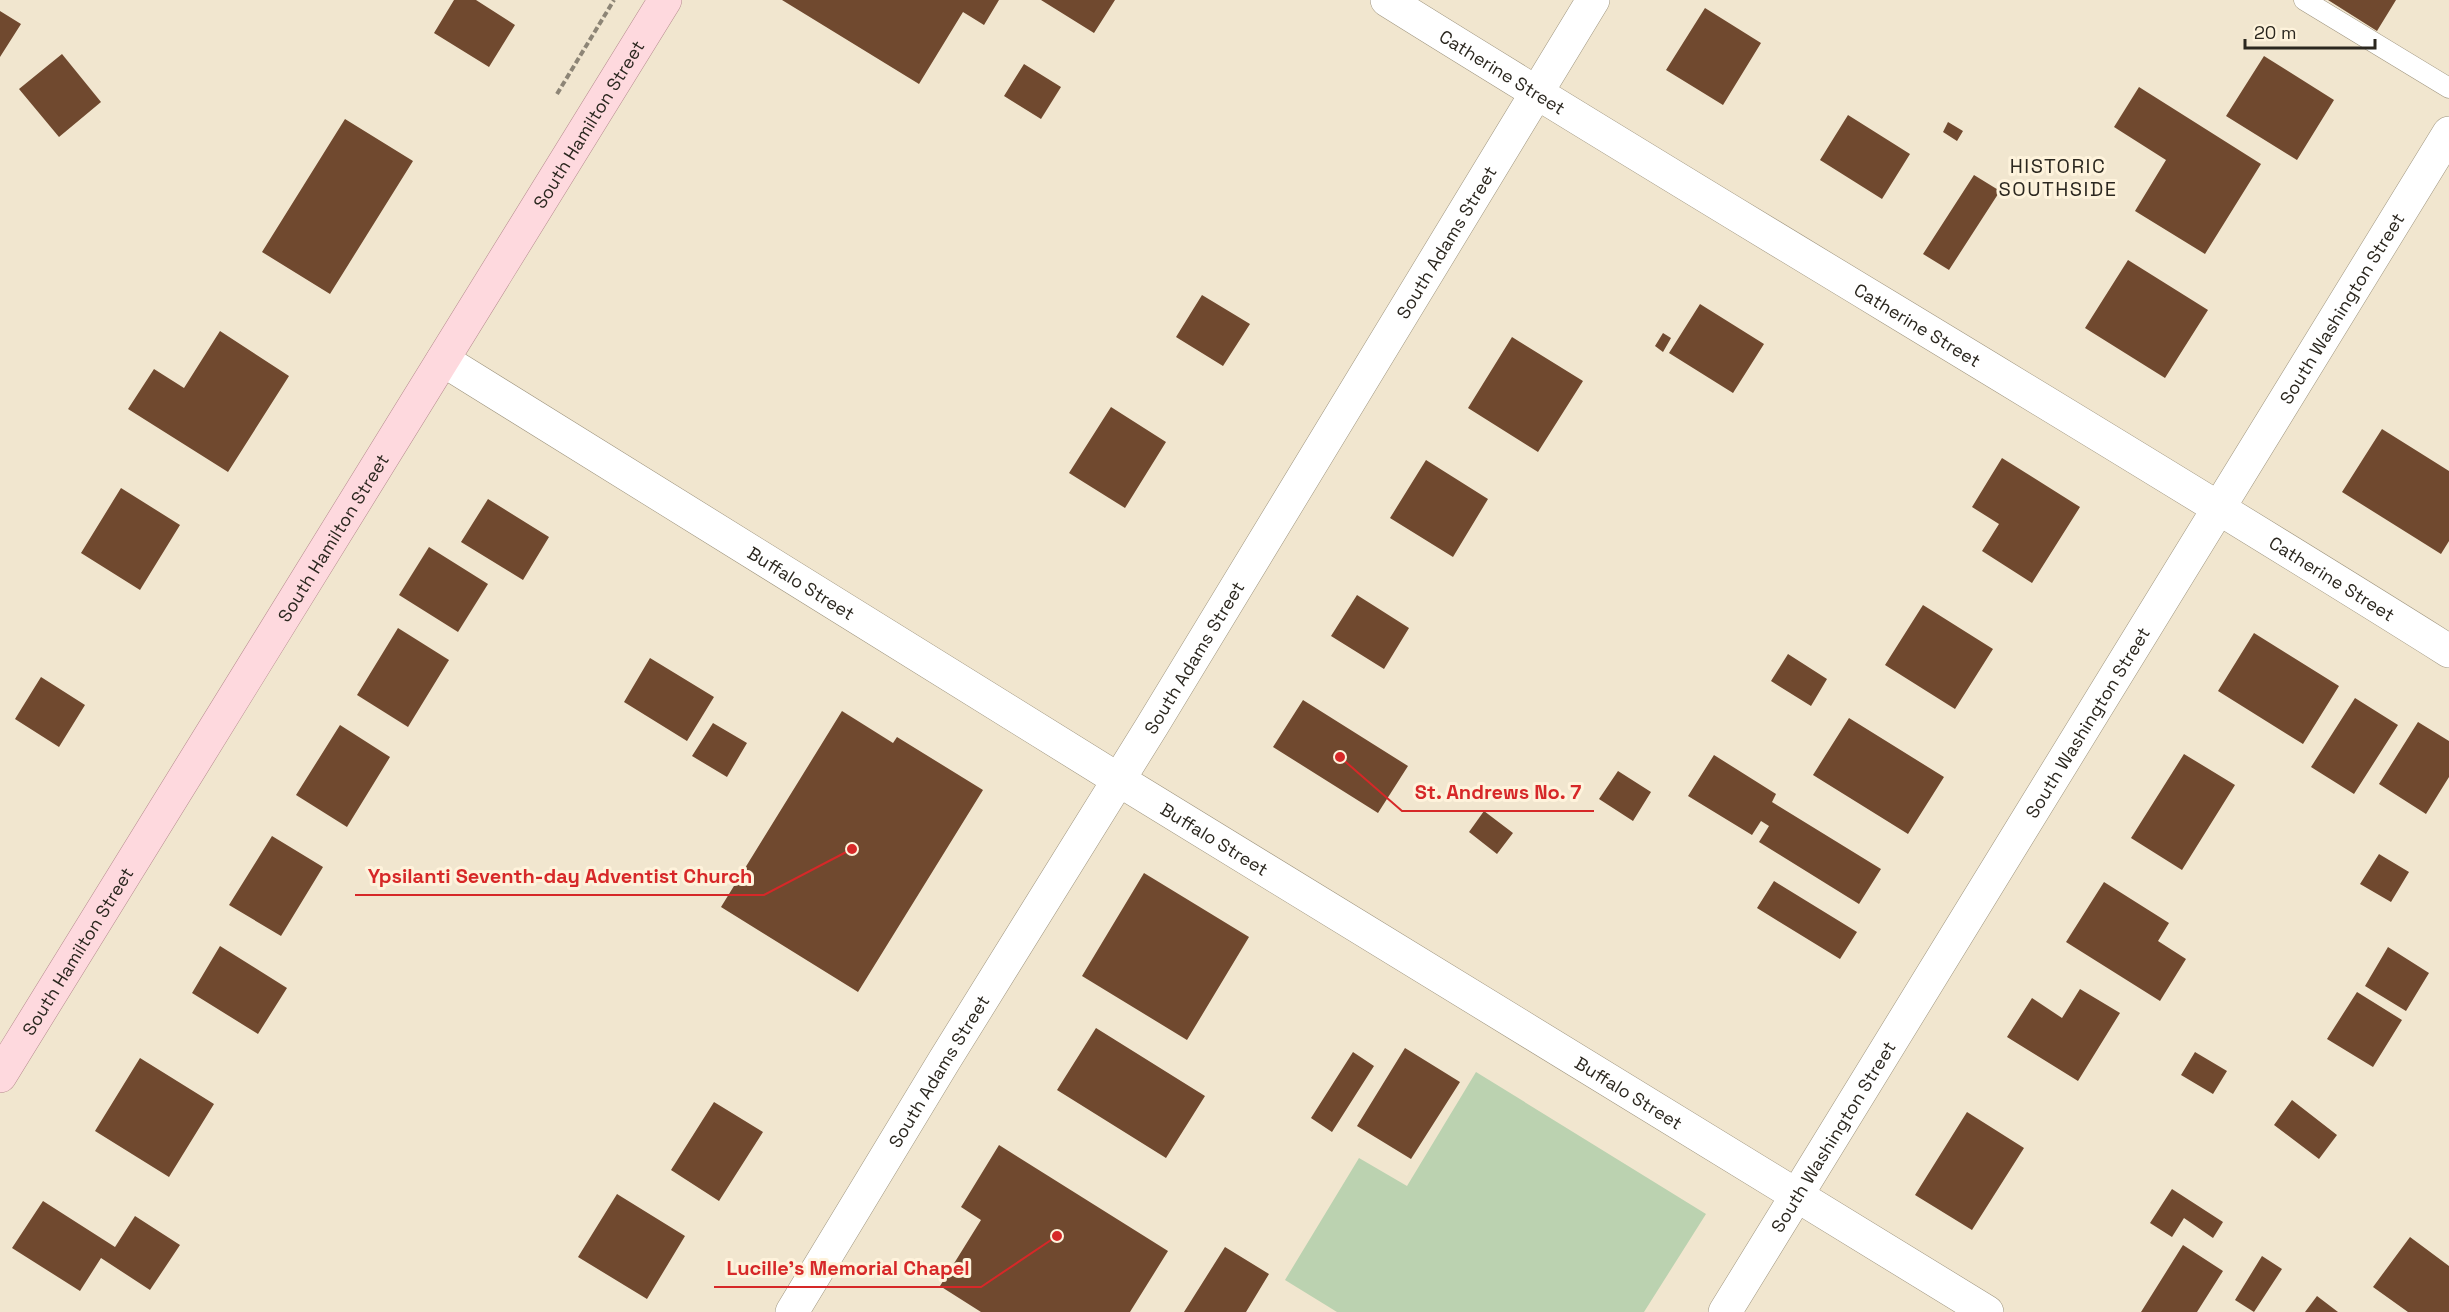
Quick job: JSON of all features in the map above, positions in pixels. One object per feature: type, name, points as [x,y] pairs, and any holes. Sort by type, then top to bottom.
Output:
[{"type":"main road","name":"South Hamilton Street","points":[[0,1076],[665,0]]},
{"type":"street","name":"Catherine Street","points":[[1387,0],[2218,507],[2449,651]]},
{"type":"street","name":"South Adams Street","points":[[792,1312],[1119,780],[1593,0]]},
{"type":"street","name":"South Washington Street","points":[[1725,1312],[2449,133]]},
{"type":"street","name":"Buffalo Street","points":[[443,360],[1119,780],[1987,1312]]},
{"type":"lane","points":[[2304,0],[2449,88]]},
{"type":"green space","points":[[1476,1072],[1706,1214],[1644,1312],[1337,1312],[1285,1280],[1359,1158],[1407,1186]]},
{"type":"building","points":[[454,0],[476,0],[515,25],[489,67],[434,33]]},
{"type":"building","points":[[782,0],[999,0],[984,25],[963,12],[919,84]]},
{"type":"building","points":[[1041,0],[1115,0],[1094,33]]},
{"type":"building","points":[[2328,0],[2396,0],[2377,31]]},
{"type":"building","points":[[1705,8],[1761,43],[1723,105],[1666,70]]},
{"type":"building","points":[[0,11],[21,24],[0,57]]},
{"type":"building","points":[[62,54],[101,102],[59,137],[19,89]]},
{"type":"building","points":[[2264,56],[2334,100],[2297,160],[2226,116]]},
{"type":"building","points":[[1024,64],[1061,87],[1041,119],[1004,96]]},
{"type":"building","points":[[2139,87],[2261,164],[2205,254],[2135,211],[2166,160],[2114,127]]},
{"type":"building","points":[[1848,115],[1910,154],[1882,199],[1820,160]]},
{"type":"building","points":[[345,119],[413,161],[330,294],[262,252]]},
{"type":"building","points":[[1948,122],[1963,131],[1957,141],[1943,132]]},
{"type":"building","points":[[1974,175],[2000,191],[1949,270],[1923,254]]},
{"type":"building","points":[[2128,260],[2208,310],[2165,378],[2085,328]]},
{"type":"building","points":[[1202,295],[1250,324],[1223,366],[1176,337]]},
{"type":"building","points":[[1700,304],[1764,344],[1733,393],[1669,353]]},
{"type":"building","points":[[220,331],[289,376],[228,472],[128,409],[154,369],[184,388]]},
{"type":"building","points":[[1663,333],[1671,338],[1663,352],[1655,346]]},
{"type":"building","points":[[1512,337],[1583,381],[1538,452],[1468,408]]},
{"type":"building","points":[[1111,407],[1166,442],[1125,508],[1069,473]]},
{"type":"building","points":[[2382,429],[2449,471],[2449,541],[2441,554],[2342,492]]},
{"type":"building","points":[[2002,458],[2080,507],[2032,583],[1982,551],[1999,524],[1972,507]]},
{"type":"building","points":[[1426,460],[1488,499],[1453,557],[1390,518]]},
{"type":"building","points":[[121,488],[180,525],[140,590],[81,553]]},
{"type":"building","points":[[488,499],[549,537],[523,580],[461,542]]},
{"type":"building","points":[[429,547],[488,584],[458,632],[399,595]]},
{"type":"building","points":[[1357,595],[1409,628],[1384,669],[1331,636]]},
{"type":"building","points":[[1923,605],[1993,649],[1955,709],[1885,665]]},
{"type":"building","points":[[398,628],[449,660],[408,727],[357,695]]},
{"type":"building","points":[[2254,633],[2339,686],[2303,744],[2218,691]]},
{"type":"building","points":[[1788,654],[1827,679],[1811,706],[1771,681]]},
{"type":"building","points":[[650,658],[714,697],[687,741],[624,702]]},
{"type":"building","points":[[41,677],[85,705],[59,747],[15,719]]},
{"type":"building","points":[[2355,698],[2398,725],[2354,794],[2311,767]]},
{"type":"building","points":[[1303,700],[1408,766],[1378,813],[1273,747]]},
{"type":"building","points":[[842,711],[893,743],[897,737],[983,790],[858,992],[721,907]]},
{"type":"building","points":[[1849,718],[1944,777],[1908,834],[1813,775]]},
{"type":"building","points":[[2418,722],[2449,741],[2449,777],[2426,814],[2379,784]]},
{"type":"building","points":[[713,723],[747,743],[727,777],[692,756]]},
{"type":"building","points":[[340,725],[390,757],[347,827],[296,795]]},
{"type":"building","points":[[2184,754],[2235,785],[2182,870],[2131,838]]},
{"type":"building","points":[[1714,755],[1776,794],[1772,802],[1881,869],[1859,904],[1759,842],[1769,826],[1761,821],[1752,835],[1688,796]]},
{"type":"building","points":[[1618,771],[1651,792],[1633,821],[1599,799]]},
{"type":"building","points":[[1484,811],[1513,833],[1497,854],[1469,832]]},
{"type":"building","points":[[272,836],[323,867],[281,936],[229,905]]},
{"type":"building","points":[[2379,854],[2409,872],[2391,902],[2360,884]]},
{"type":"building","points":[[1144,873],[1249,937],[1187,1040],[1082,976]]},
{"type":"building","points":[[1774,881],[1857,932],[1840,959],[1757,908]]},
{"type":"building","points":[[2104,882],[2169,923],[2158,941],[2186,959],[2160,1001],[2066,942]]},
{"type":"building","points":[[220,946],[287,988],[258,1034],[192,993]]},
{"type":"building","points":[[2388,947],[2429,973],[2406,1011],[2365,986]]},
{"type":"building","points":[[2080,989],[2120,1013],[2078,1081],[2007,1037],[2032,998],[2062,1018]]},
{"type":"building","points":[[2357,992],[2402,1020],[2373,1067],[2327,1039]]},
{"type":"building","points":[[1096,1028],[1205,1096],[1166,1158],[1057,1090]]},
{"type":"building","points":[[1405,1048],[1460,1082],[1411,1159],[1357,1126]]},
{"type":"building","points":[[1353,1052],[1374,1066],[1332,1132],[1311,1118]]},
{"type":"building","points":[[2195,1052],[2227,1071],[2213,1094],[2181,1075]]},
{"type":"building","points":[[140,1058],[214,1104],[169,1177],[95,1131]]},
{"type":"building","points":[[2292,1100],[2337,1135],[2319,1159],[2274,1125]]},
{"type":"building","points":[[714,1102],[763,1132],[719,1201],[671,1170]]},
{"type":"building","points":[[1967,1112],[2024,1148],[1972,1230],[1915,1195]]},
{"type":"building","points":[[999,1145],[1168,1251],[1130,1312],[981,1312],[940,1286],[981,1220],[961,1207]]},
{"type":"building","points":[[2172,1189],[2223,1222],[2213,1238],[2184,1218],[2172,1237],[2150,1223]]},
{"type":"building","points":[[617,1194],[685,1236],[647,1299],[578,1257]]},
{"type":"building","points":[[43,1201],[115,1247],[135,1216],[180,1245],[150,1290],[101,1258],[80,1291],[12,1248]]},
{"type":"building","points":[[2410,1237],[2449,1266],[2449,1312],[2408,1312],[2373,1287]]},
{"type":"building","points":[[2183,1245],[2223,1271],[2197,1312],[2141,1312]]},
{"type":"building","points":[[1225,1247],[1269,1274],[1246,1312],[1184,1312]]},
{"type":"building","points":[[2262,1256],[2282,1269],[2254,1312],[2235,1300]]},
{"type":"building","points":[[2317,1296],[2338,1312],[2305,1312]]},
{"type":"place","name":"St. Andrews No. 7","points":[[1340,757]]},
{"type":"place","name":"Ypsilanti Seventh-day Adventist Church","points":[[852,849]]},
{"type":"place","name":"Lucille's Memorial Chapel","points":[[1057,1236]]},
{"type":"district","name":"HISTORIC SOUTHSIDE","points":[[2058,178]]}]
